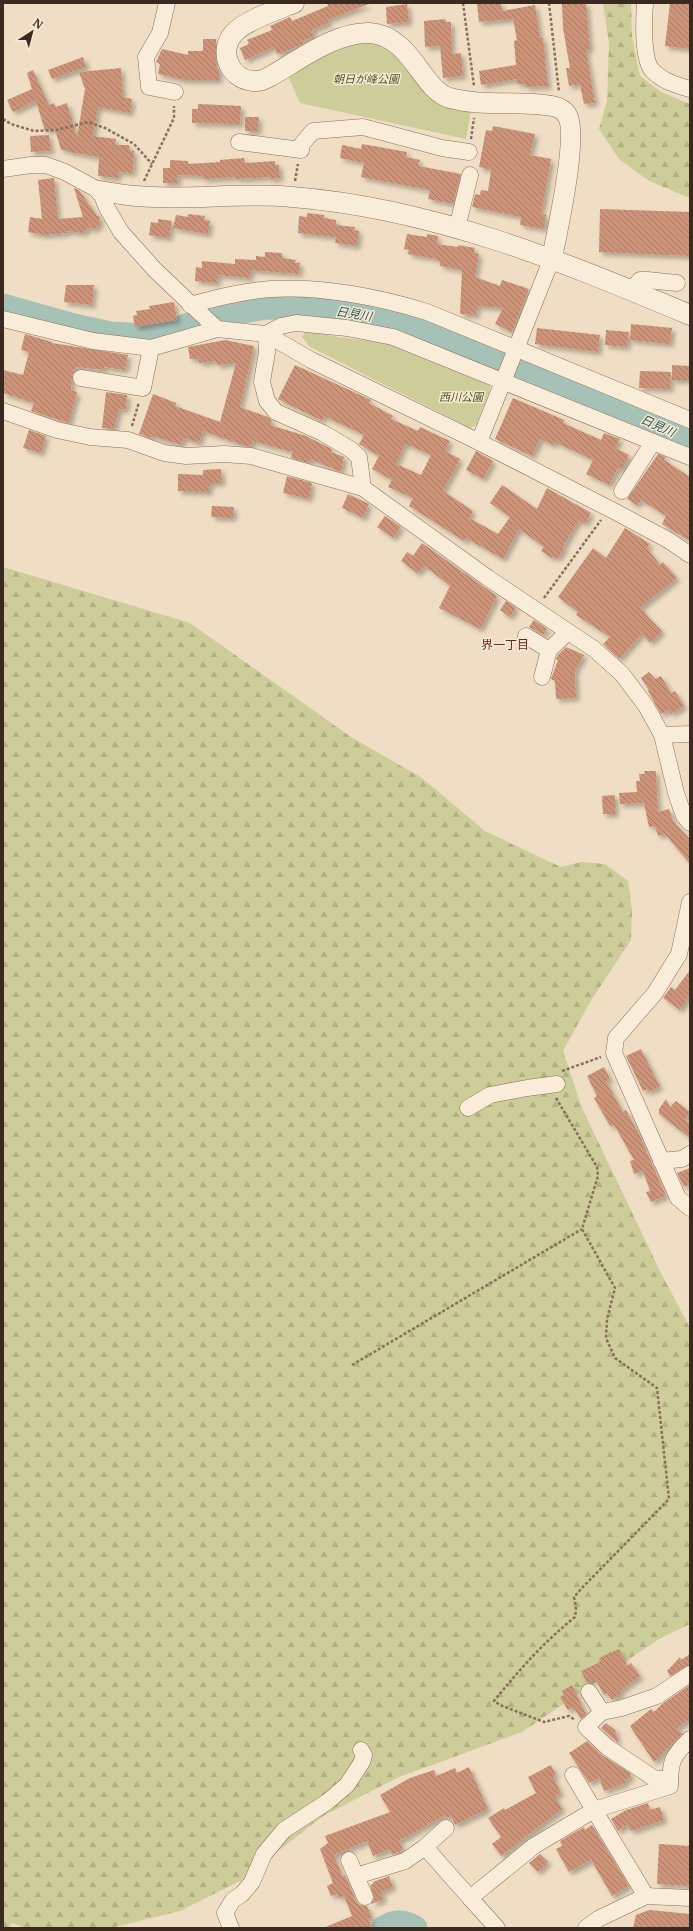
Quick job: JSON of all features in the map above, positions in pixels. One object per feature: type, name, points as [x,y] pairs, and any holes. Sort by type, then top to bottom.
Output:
[{"type":"street","points":[[167,3],[160,33],[146,57],[149,87],[175,92]]},
{"type":"street","points":[[294,3],[259,18],[235,31],[227,43],[226,50],[226,59],[230,68],[245,79],[260,81],[339,39],[364,33],[372,34],[389,39],[400,47],[441,94],[448,98],[476,103],[545,105],[560,108],[568,115],[570,121],[569,155],[552,258],[479,442]]},
{"type":"street","points":[[645,3],[645,39],[647,58],[651,69],[673,85],[690,89]]},
{"type":"street","points":[[239,142],[301,150],[302,144],[313,131],[362,127],[442,148],[469,152]]},
{"type":"street","points":[[3,169],[30,165],[46,165],[65,172],[100,191],[137,197],[292,197],[399,212],[457,228],[552,258],[690,315]]},
{"type":"street","points":[[457,228],[470,175]]},
{"type":"street","points":[[100,191],[121,232],[155,270],[190,305],[217,329]]},
{"type":"street","points":[[632,290],[640,280],[677,283]]},
{"type":"street","points":[[190,305],[223,296],[270,289],[294,288],[348,294],[398,303],[427,312],[690,420]]},
{"type":"street","points":[[3,320],[93,341],[151,348],[217,329],[266,334],[312,360],[479,442],[610,509],[668,540],[690,555]]},
{"type":"street","points":[[266,334],[281,326],[296,324],[347,328],[393,337],[690,457]]},
{"type":"street","points":[[266,334],[267,352],[262,382],[267,401],[276,412],[323,433],[350,450],[359,458],[363,488]]},
{"type":"street","points":[[81,378],[143,388],[151,348]]},
{"type":"street","points":[[3,412],[57,430],[90,437],[128,440],[164,453],[186,456],[224,454],[251,456],[363,488],[535,610],[594,649],[622,674],[646,706],[662,735],[676,793],[684,816],[690,823]]},
{"type":"street","points":[[622,491],[653,442]]},
{"type":"street","points":[[542,677],[549,650],[568,632]]},
{"type":"street","points":[[526,636],[549,650]]},
{"type":"street","points":[[662,735],[690,734]]},
{"type":"street","points":[[690,902],[679,954],[655,993],[616,1038],[614,1053],[678,1198],[690,1208]]},
{"type":"street","points":[[468,1108],[490,1095],[557,1084]]},
{"type":"street","points":[[662,1161],[682,1159],[690,1154]]},
{"type":"street","points":[[670,1779],[655,1779],[607,1747],[586,1727],[602,1712],[622,1708],[657,1696],[690,1674]]},
{"type":"street","points":[[589,1692],[602,1712]]},
{"type":"street","points":[[470,1898],[534,1846],[594,1810],[670,1786],[670,1768],[673,1758],[690,1740]]},
{"type":"street","points":[[230,1928],[225,1913],[233,1900],[242,1894],[252,1882],[264,1854],[284,1830],[327,1802],[347,1785],[362,1762],[364,1754],[361,1750]]},
{"type":"street","points":[[573,1775],[646,1896]]},
{"type":"street","points":[[356,1876],[405,1861],[425,1847],[446,1828]]},
{"type":"street","points":[[425,1847],[497,1928]]},
{"type":"street","points":[[349,1860],[365,1897]]},
{"type":"street","points":[[586,1928],[598,1919],[646,1896],[690,1898]]},
{"type":"path","points":[[462,3],[476,103]]},
{"type":"path","points":[[549,3],[560,108]]},
{"type":"path","points":[[137,197],[174,118],[175,92]]},
{"type":"path","points":[[3,119],[11,124],[34,131],[56,130],[88,122],[105,128],[134,144],[152,164]]},
{"type":"path","points":[[292,197],[301,150]]},
{"type":"path","points":[[128,440],[143,388]]},
{"type":"path","points":[[535,610],[610,509]]},
{"type":"path","points":[[352,1365],[582,1229],[598,1176],[597,1167],[557,1101],[557,1084],[559,1076],[563,1071],[614,1053]]},
{"type":"path","points":[[582,1229],[615,1288],[607,1319],[606,1338],[615,1358],[657,1388],[668,1499],[574,1597],[576,1609],[575,1617],[552,1636],[526,1662],[494,1700],[500,1705],[544,1722],[569,1716],[586,1727]]},
{"type":"green space","points":[[603,3],[631,3],[632,37],[640,76],[661,92],[690,104],[690,198],[649,181],[619,159],[599,129],[607,101],[609,44]]},
{"type":"green space","name":"朝日が峰公園","points":[[370,40],[391,48],[471,111],[466,139],[300,103],[288,76],[345,43]]},
{"type":"green space","name":"西川公園","points":[[306,331],[338,337],[394,344],[490,383],[490,390],[476,425],[470,428],[310,347],[302,337]]},
{"type":"green space","points":[[3,567],[190,623],[351,737],[422,778],[485,831],[561,867],[581,862],[605,864],[628,881],[632,910],[631,940],[592,999],[563,1051],[582,1108],[661,1273],[690,1328],[690,1624],[659,1639],[522,1732],[399,1777],[323,1816],[240,1881],[180,1911],[111,1928],[26,1928],[12,1923],[9,1928],[3,1928]]},
{"type":"building","points":[[327,3],[369,4],[327,20],[329,23],[312,30],[314,36],[303,41],[304,43],[299,46],[277,54],[274,47],[245,60],[240,48],[249,44],[247,40],[272,30],[270,26],[290,17],[292,21],[328,6]]},
{"type":"building","points":[[477,3],[501,3],[502,11],[535,5],[540,38],[543,38],[548,86],[526,87],[526,84],[517,84],[517,79],[481,85],[479,71],[516,65],[514,41],[517,40],[513,19],[479,22]]},
{"type":"building","points":[[586,3],[590,49],[586,50],[595,103],[584,104],[580,84],[569,86],[566,68],[570,68],[563,28],[562,4]]},
{"type":"building","points":[[670,3],[690,3],[690,49],[665,46]]},
{"type":"building","points":[[407,4],[409,22],[387,24],[386,7]]},
{"type":"building","points":[[445,19],[446,22],[451,22],[452,54],[461,53],[463,76],[443,78],[440,46],[425,47],[424,21]]},
{"type":"building","points":[[203,39],[216,39],[216,68],[219,69],[219,80],[185,80],[158,74],[160,64],[156,62],[162,49],[188,55],[188,51],[203,51]]},
{"type":"building","points":[[83,57],[86,67],[52,79],[48,70]]},
{"type":"building","points":[[121,68],[123,97],[132,99],[130,113],[98,107],[93,136],[116,139],[115,145],[129,145],[130,151],[134,151],[133,173],[118,172],[118,178],[98,176],[99,157],[68,152],[68,150],[61,150],[55,129],[45,131],[36,101],[13,112],[7,100],[32,89],[27,73],[33,70],[49,105],[54,103],[56,107],[67,103],[77,137],[85,89],[79,72]]},
{"type":"building","points":[[198,104],[241,106],[240,124],[192,123],[192,109],[198,109]]},
{"type":"building","points":[[245,117],[259,117],[258,131],[245,131]]},
{"type":"building","points":[[493,126],[535,134],[530,155],[551,159],[541,214],[546,215],[544,229],[520,225],[521,217],[472,207],[475,194],[480,195],[481,190],[488,191],[491,170],[479,167],[486,130],[492,131]]},
{"type":"building","points":[[49,135],[51,151],[31,152],[30,136]]},
{"type":"building","points":[[362,144],[407,152],[406,157],[420,160],[418,166],[461,174],[453,204],[428,199],[430,190],[361,177],[364,163],[340,158],[342,145],[361,149]]},
{"type":"building","points":[[244,158],[245,163],[275,161],[275,165],[279,165],[280,178],[270,179],[269,177],[237,179],[237,177],[203,179],[203,176],[177,175],[178,183],[163,183],[163,168],[170,168],[170,160],[188,161],[188,164],[220,162],[220,160]]},
{"type":"building","points":[[54,178],[58,219],[83,217],[74,188],[79,190],[97,216],[101,217],[99,219],[101,223],[94,230],[90,227],[83,233],[67,231],[67,233],[44,235],[28,232],[30,217],[42,219],[38,180]]},
{"type":"building","points":[[600,209],[690,212],[690,256],[599,252]]},
{"type":"building","points":[[307,213],[324,215],[324,218],[336,220],[336,225],[355,227],[354,230],[359,231],[357,246],[335,243],[336,237],[298,233],[299,216],[307,217]]},
{"type":"building","points":[[188,214],[205,216],[204,220],[210,221],[208,234],[173,228],[176,215],[188,217]]},
{"type":"building","points":[[158,219],[172,221],[169,238],[149,235],[151,222],[158,223]]},
{"type":"building","points":[[407,234],[427,237],[427,234],[438,236],[437,244],[458,247],[458,245],[475,248],[474,253],[479,254],[475,277],[500,286],[502,280],[529,289],[512,332],[495,324],[503,308],[477,306],[476,315],[460,314],[462,270],[440,266],[440,261],[437,259],[408,254],[409,250],[404,249]]},
{"type":"building","points":[[265,252],[282,253],[282,258],[296,260],[295,263],[300,263],[299,274],[251,270],[250,278],[218,275],[217,283],[195,281],[196,267],[202,268],[202,261],[235,264],[235,259],[256,260],[256,256],[265,257]]},
{"type":"building","points":[[66,285],[94,285],[92,305],[64,302]]},
{"type":"building","points":[[174,302],[177,320],[135,327],[133,316],[137,315],[136,311],[150,309],[149,306]]},
{"type":"building","points":[[631,324],[672,328],[670,344],[630,340]]},
{"type":"building","points":[[537,328],[600,335],[598,352],[535,344]]},
{"type":"building","points":[[606,330],[629,332],[627,347],[605,345]]},
{"type":"building","points":[[25,334],[52,343],[128,355],[125,370],[104,367],[104,370],[76,367],[72,376],[71,390],[77,392],[69,423],[31,411],[34,403],[3,393],[3,370],[23,375],[29,352],[21,350]]},
{"type":"building","points":[[225,340],[254,346],[240,407],[268,417],[272,421],[270,425],[306,436],[332,449],[331,452],[344,457],[341,472],[310,459],[309,463],[291,458],[292,452],[253,441],[251,446],[245,446],[203,431],[199,443],[184,438],[181,445],[152,436],[151,438],[139,434],[153,394],[176,403],[175,406],[220,422],[236,363],[217,365],[216,361],[199,363],[199,359],[190,359],[188,347]]},
{"type":"building","points":[[295,365],[371,400],[369,403],[393,416],[391,419],[418,431],[420,427],[450,441],[445,451],[460,459],[443,491],[473,511],[469,518],[498,534],[510,517],[490,503],[502,485],[537,509],[547,488],[591,513],[585,524],[579,520],[563,547],[565,548],[557,559],[554,556],[552,558],[541,551],[544,547],[519,529],[503,559],[466,538],[464,541],[409,506],[413,498],[388,487],[392,480],[372,469],[379,456],[359,444],[364,435],[324,416],[322,421],[278,399]],"holes":[[[405,444],[431,455],[421,475],[396,464]]]},
{"type":"building","points":[[672,365],[690,366],[690,380],[672,380]]},
{"type":"building","points":[[640,371],[671,372],[670,389],[639,388]]},
{"type":"building","points":[[106,392],[127,395],[126,410],[119,409],[114,429],[102,428]]},
{"type":"building","points":[[513,398],[564,420],[563,423],[601,440],[604,433],[620,439],[615,448],[629,455],[622,470],[618,468],[609,485],[586,474],[593,460],[555,442],[553,445],[540,439],[532,456],[495,439]]},
{"type":"building","points":[[29,430],[46,436],[41,453],[23,448]]},
{"type":"building","points":[[476,451],[493,461],[483,479],[466,470]]},
{"type":"building","points":[[658,454],[666,457],[664,460],[690,477],[690,541],[662,524],[666,516],[641,500],[637,505],[627,499]]},
{"type":"building","points":[[221,469],[222,483],[210,483],[209,492],[178,491],[178,474],[203,475],[203,470]]},
{"type":"building","points":[[287,476],[312,483],[309,499],[283,493]]},
{"type":"building","points":[[348,494],[369,504],[363,518],[342,508]]},
{"type":"building","points":[[212,506],[234,507],[233,518],[211,517]]},
{"type":"building","points":[[385,516],[401,527],[393,538],[377,527]]},
{"type":"building","points":[[625,528],[650,544],[647,548],[660,565],[663,562],[677,578],[640,608],[662,631],[650,643],[642,634],[619,659],[603,644],[610,637],[576,615],[578,612],[558,597],[593,548],[606,558]]},
{"type":"building","points":[[422,543],[497,596],[480,629],[439,608],[450,586],[425,566],[417,573],[401,561],[407,552],[413,556]]},
{"type":"building","points":[[506,601],[516,608],[510,617],[500,610]]},
{"type":"building","points":[[534,620],[547,629],[543,635],[529,627]]},
{"type":"building","points":[[566,647],[584,655],[575,671],[576,698],[556,699],[555,681],[551,679],[558,660],[556,659]]},
{"type":"building","points":[[649,672],[655,679],[661,676],[671,693],[675,691],[684,706],[671,714],[669,710],[661,714],[641,678]]},
{"type":"building","points":[[644,771],[656,771],[658,812],[669,809],[673,821],[690,839],[690,864],[665,834],[658,836],[655,826],[649,827],[644,803],[620,804],[619,793],[637,792],[636,781],[640,781],[639,774],[645,774]]},
{"type":"building","points":[[615,795],[615,814],[603,814],[602,796]]},
{"type":"building","points":[[690,970],[690,995],[680,1010],[663,998],[671,987],[675,990]]},
{"type":"building","points":[[641,1049],[660,1087],[648,1092],[647,1089],[643,1091],[626,1056]]},
{"type":"building","points":[[604,1067],[610,1079],[606,1081],[623,1112],[626,1110],[637,1129],[666,1196],[651,1202],[646,1192],[650,1191],[643,1171],[634,1174],[630,1161],[634,1160],[614,1125],[610,1126],[594,1098],[597,1096],[587,1076]]},
{"type":"building","points":[[666,1099],[670,1107],[676,1101],[690,1112],[685,1120],[690,1124],[690,1138],[659,1114],[659,1109]]},
{"type":"building","points":[[690,1168],[690,1184],[684,1187],[677,1173]]},
{"type":"building","points":[[619,1649],[627,1666],[631,1663],[640,1676],[620,1691],[622,1693],[612,1700],[607,1693],[604,1695],[595,1679],[587,1683],[581,1671],[600,1662],[599,1658]]},
{"type":"building","points":[[690,1654],[690,1665],[670,1676],[667,1671],[680,1657],[681,1660]]},
{"type":"building","points":[[572,1685],[586,1714],[581,1719],[573,1707],[568,1710],[560,1697],[564,1695],[562,1691]]},
{"type":"building","points":[[690,1685],[690,1719],[677,1728],[682,1734],[654,1762],[630,1726],[651,1709],[654,1712],[662,1704]]},
{"type":"building","points":[[606,1723],[615,1730],[619,1744],[601,1728]]},
{"type":"building","points":[[587,1741],[602,1755],[630,1773],[631,1778],[625,1780],[626,1783],[604,1791],[599,1778],[589,1783],[569,1753]]},
{"type":"building","points":[[551,1765],[556,1775],[553,1777],[561,1793],[555,1796],[562,1809],[501,1856],[492,1844],[501,1837],[488,1818],[504,1808],[505,1810],[536,1793],[528,1777]]},
{"type":"building","points":[[469,1767],[488,1809],[455,1825],[451,1816],[446,1818],[445,1815],[399,1841],[403,1850],[392,1855],[390,1849],[373,1856],[367,1841],[334,1855],[342,1876],[345,1875],[356,1901],[360,1905],[367,1906],[372,1918],[368,1919],[372,1928],[323,1928],[352,1916],[344,1896],[339,1898],[337,1894],[331,1896],[327,1886],[333,1883],[320,1849],[328,1843],[325,1836],[390,1812],[380,1795],[410,1778],[434,1770],[436,1776],[455,1768],[457,1773]]},
{"type":"building","points":[[648,1803],[650,1810],[660,1807],[664,1820],[631,1831],[627,1825],[618,1831],[611,1819],[626,1810]]},
{"type":"building","points":[[592,1825],[629,1886],[612,1896],[591,1860],[569,1872],[556,1849],[562,1846],[560,1841],[584,1827],[585,1830]]},
{"type":"building","points":[[659,1844],[690,1846],[690,1886],[657,1884]]},
{"type":"building","points":[[540,1854],[548,1862],[538,1872],[529,1863]]},
{"type":"building","points":[[389,1876],[393,1887],[381,1892],[384,1899],[371,1904],[374,1898],[370,1885],[373,1884],[373,1882]]},
{"type":"building","points":[[649,1910],[690,1914],[690,1928],[633,1928],[636,1915]]},
{"type":"waterway","name":"日見川","points":[[3,306],[74,326],[111,334],[146,336],[168,332],[227,313],[268,307],[320,308],[378,318],[421,329],[615,406],[690,440]]},
{"type":"waterway","points":[[384,1928],[395,1923],[403,1923],[415,1928]]},
{"type":"district","name":"界一丁目","points":[[505,645]]}]
